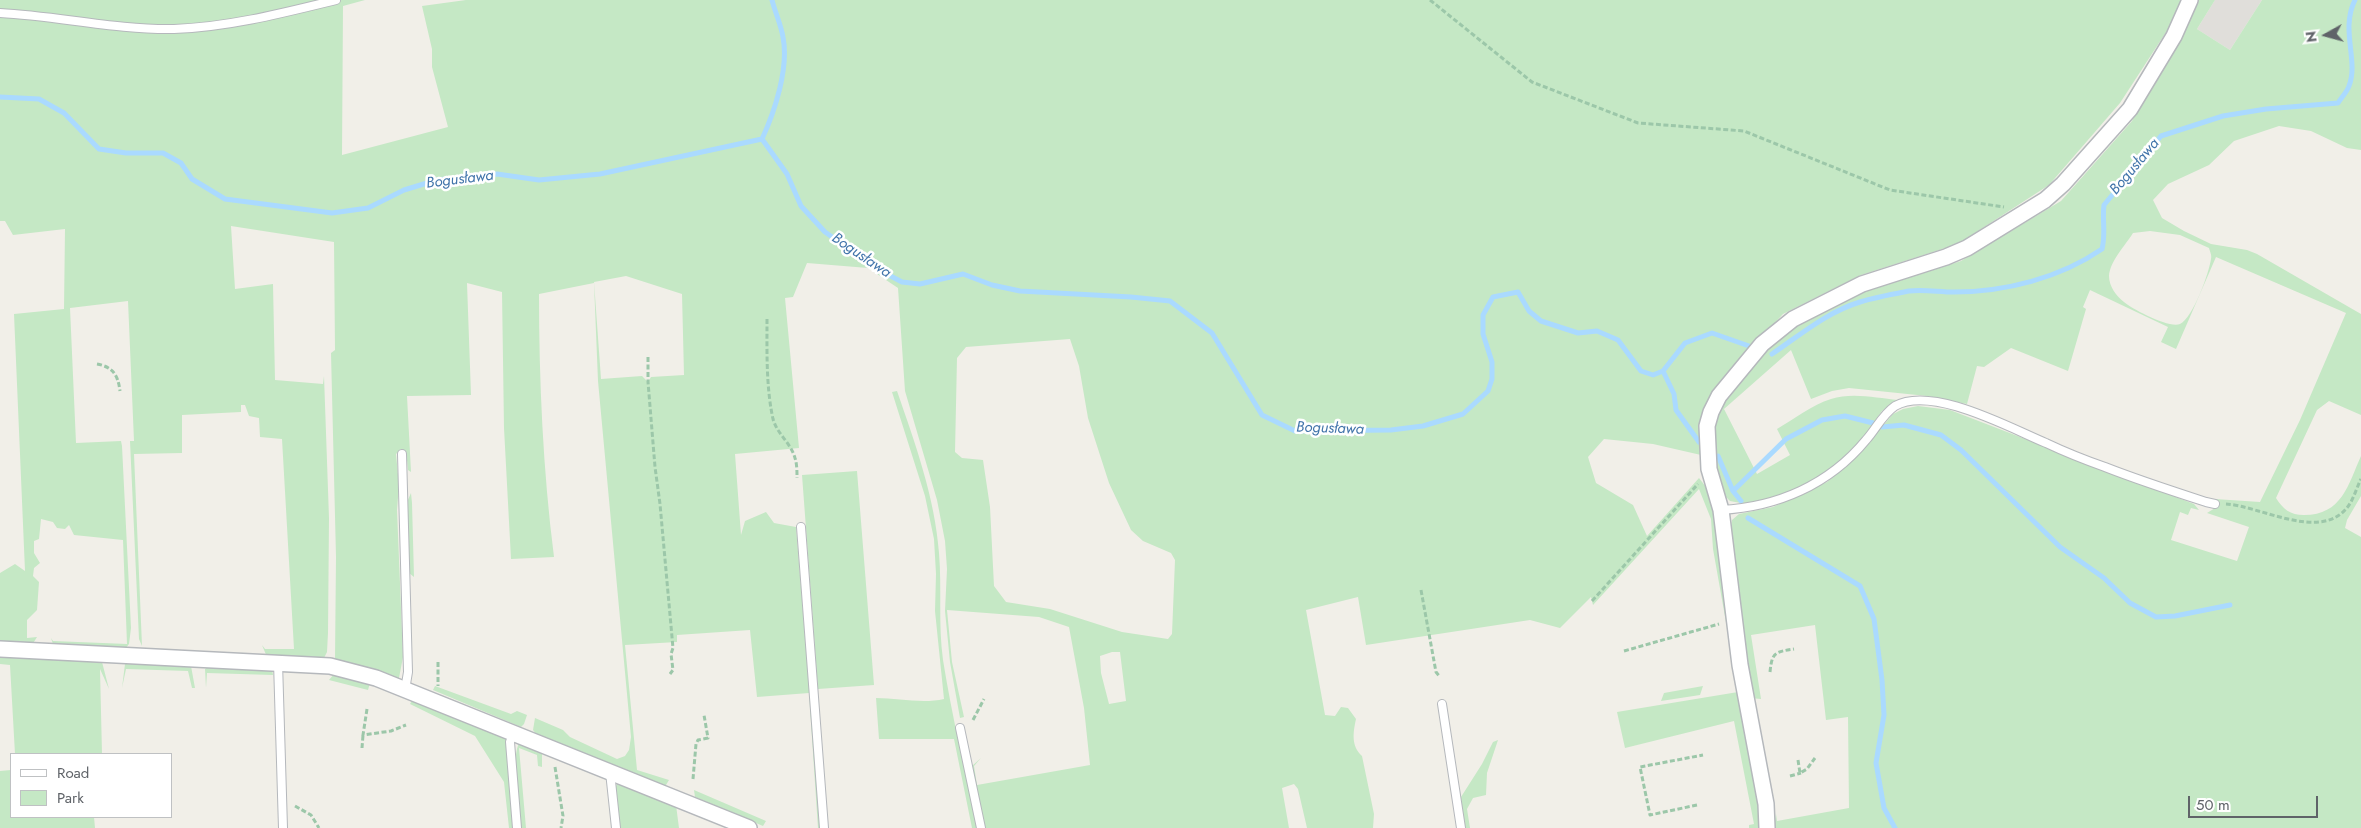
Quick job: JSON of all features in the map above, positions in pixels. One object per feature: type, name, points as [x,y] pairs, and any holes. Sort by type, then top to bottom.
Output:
[{"type":"street","points":[[1767,828],[1766,804],[1740,665],[1720,510],[1709,469],[1707,426],[1719,396],[1762,344],[1792,319],[1862,284],[1946,257],[1966,248],[2045,200],[2063,184],[2130,109],[2174,36],[2190,0]]},
{"type":"street","points":[[0,648],[330,666],[376,678],[749,828]]},
{"type":"lane","points":[[0,13],[39,15],[131,27],[175,29],[282,14],[336,0]]},
{"type":"lane","points":[[1720,510],[1772,503],[1822,480],[1866,440],[1885,414],[1897,405],[1912,401],[1928,401],[1978,413],[2107,468],[2215,504]]},
{"type":"lane","points":[[402,454],[408,672],[405,690]]},
{"type":"lane","points":[[801,527],[824,828]]},
{"type":"lane","points":[[278,662],[283,828]]},
{"type":"lane","points":[[1442,704],[1461,828]]},
{"type":"lane","points":[[960,728],[981,828]]},
{"type":"lane","points":[[513,733],[510,742],[517,828]]},
{"type":"lane","points":[[610,772],[616,828]]},
{"type":"path","points":[[1430,0],[1532,82],[1638,123],[1744,131],[1890,190],[2027,211]]},
{"type":"path","points":[[766,319],[768,365],[774,420],[779,434],[796,459],[797,478]]},
{"type":"path","points":[[648,358],[654,457],[673,648],[672,670],[670,674]]},
{"type":"path","points":[[97,364],[112,370],[118,380],[120,391]]},
{"type":"path","points":[[1592,601],[1709,469]]},
{"type":"path","points":[[2215,504],[2236,505],[2298,522],[2320,522],[2339,516],[2346,509],[2361,479]]},
{"type":"path","points":[[1421,590],[1436,672],[1440,677]]},
{"type":"path","points":[[1624,651],[1726,622]]},
{"type":"path","points":[[1770,672],[1773,656],[1778,651],[1794,649]]},
{"type":"path","points":[[438,662],[438,687]]},
{"type":"path","points":[[973,720],[984,699]]},
{"type":"path","points":[[362,748],[367,710]]},
{"type":"path","points":[[693,779],[696,744],[698,740],[708,738],[704,715]]},
{"type":"path","points":[[363,734],[391,731],[406,725]]},
{"type":"path","points":[[1697,805],[1650,815],[1640,768],[1704,755]]},
{"type":"path","points":[[1800,773],[1808,769],[1815,758]]},
{"type":"path","points":[[1798,760],[1800,773]]},
{"type":"path","points":[[554,766],[563,816],[561,828]]},
{"type":"path","points":[[1790,776],[1805,772]]},
{"type":"path","points":[[295,806],[311,815],[319,828]]},
{"type":"shaded area","points":[[2215,0],[2262,0],[2230,50],[2197,29]]},
{"type":"green space","points":[[0,0],[365,0],[343,6],[342,155],[448,127],[432,67],[432,49],[422,6],[466,0],[2181,0],[2170,26],[2120,103],[2049,185],[1958,244],[1861,275],[1783,314],[1737,364],[1701,455],[1653,444],[1604,439],[1588,457],[1596,483],[1633,505],[1647,536],[1699,478],[1709,491],[1714,511],[1732,656],[1713,549],[1711,519],[1699,489],[1593,605],[1591,597],[1560,628],[1530,620],[1366,645],[1358,597],[1306,610],[1325,715],[1335,716],[1341,707],[1348,708],[1356,719],[1354,744],[1362,756],[1374,814],[1373,828],[1307,828],[1298,789],[1294,784],[1282,788],[1289,828],[984,828],[972,766],[981,758],[974,766],[977,785],[1090,765],[1084,708],[1069,627],[1039,617],[947,610],[952,662],[964,717],[960,718],[950,662],[945,611],[947,569],[945,541],[937,500],[905,391],[898,288],[868,268],[807,263],[793,297],[785,298],[799,448],[735,454],[741,535],[745,521],[766,512],[774,523],[796,527],[821,828],[818,828],[809,693],[757,697],[750,630],[677,635],[677,642],[625,645],[637,770],[669,780],[666,785],[663,786],[537,735],[533,730],[535,718],[563,730],[570,737],[617,759],[625,756],[629,750],[631,737],[598,381],[594,283],[539,294],[542,426],[554,557],[511,559],[504,428],[502,292],[467,283],[471,395],[407,396],[411,472],[408,470],[406,451],[401,449],[396,454],[399,485],[397,510],[403,657],[399,678],[396,679],[338,662],[335,659],[336,557],[331,353],[335,350],[334,242],[231,226],[235,289],[273,284],[275,380],[323,384],[324,376],[329,518],[328,633],[327,652],[323,660],[267,657],[262,645],[265,649],[294,649],[282,439],[260,437],[259,418],[249,416],[245,405],[241,405],[241,412],[182,415],[182,453],[134,454],[142,646],[139,639],[130,441],[134,441],[128,301],[70,308],[76,443],[121,441],[122,446],[131,628],[129,644],[125,649],[57,647],[53,644],[51,638],[53,641],[127,644],[123,540],[74,535],[69,525],[65,529],[57,528],[53,522],[41,519],[39,539],[34,541],[34,553],[40,563],[34,568],[33,576],[39,582],[37,610],[27,620],[27,638],[37,637],[32,645],[0,643],[0,573],[15,564],[25,571],[14,314],[64,309],[65,229],[13,235],[5,221],[0,221]],"holes":[[[626,276],[682,294],[684,375],[651,377],[648,382],[642,376],[601,379],[594,282]],[[1070,339],[1079,366],[1088,418],[1109,483],[1131,530],[1143,541],[1171,553],[1175,560],[1172,634],[1168,639],[1122,632],[1050,609],[1006,602],[994,586],[990,507],[983,460],[962,458],[955,452],[957,358],[966,347]],[[1112,652],[1120,652],[1126,701],[1109,704],[1101,673],[1100,656]]]},
{"type":"green space","points":[[2198,0],[2215,0],[2197,29],[2230,50],[2262,0],[2361,0],[2361,150],[2347,148],[2311,131],[2279,126],[2234,141],[2209,165],[2168,184],[2153,200],[2162,218],[2184,231],[2211,244],[2247,250],[2257,254],[2361,314],[2361,415],[2329,401],[2317,410],[2276,498],[2284,508],[2295,514],[2317,514],[2327,510],[2342,496],[2361,456],[2361,496],[2347,520],[2345,528],[2361,537],[2361,828],[1774,828],[1776,814],[1777,821],[1849,808],[1848,717],[1826,720],[1815,625],[1751,635],[1761,699],[1750,698],[1729,536],[1732,520],[1739,514],[1773,507],[1827,482],[1853,460],[1893,414],[1903,409],[1918,406],[1950,410],[2194,504],[2199,510],[2191,508],[2188,515],[2180,512],[2171,540],[2237,561],[2249,527],[2207,513],[2215,508],[2215,499],[2260,502],[2300,420],[2346,313],[2216,257],[2176,349],[2161,342],[2168,327],[2090,290],[2083,307],[2086,309],[2068,371],[2011,348],[1984,367],[1977,366],[1967,404],[1927,396],[1849,388],[1832,391],[1811,399],[1791,350],[1724,409],[1757,474],[1790,455],[1777,429],[1803,412],[1839,397],[1864,396],[1898,400],[1882,411],[1860,442],[1837,464],[1811,482],[1787,494],[1746,504],[1730,501],[1724,495],[1717,481],[1715,418],[1725,396],[1760,357],[1792,327],[1864,292],[1961,261],[2061,201],[2132,121]],"holes":[[[2150,231],[2180,235],[2209,248],[2211,258],[2204,284],[2195,304],[2185,320],[2175,325],[2151,317],[2124,302],[2118,297],[2110,283],[2109,276],[2115,259],[2133,233]]]},
{"type":"green space","points":[[897,391],[929,491],[937,532],[943,660],[978,828],[972,828],[954,739],[879,739],[876,698],[919,701],[944,699],[935,611],[936,574],[934,539],[925,496],[892,392]]},
{"type":"green space","points":[[857,471],[874,685],[818,689],[802,475]]},
{"type":"green space","points":[[411,493],[414,577],[409,573],[407,502]]},
{"type":"green space","points":[[0,657],[102,662],[109,689],[100,669],[102,753],[15,753],[10,665],[0,664]]},
{"type":"green space","points":[[125,664],[191,666],[195,688],[192,688],[188,671],[126,669],[122,688]]},
{"type":"green space","points":[[208,667],[272,669],[273,675],[207,673],[206,688],[205,669]]},
{"type":"green space","points":[[334,674],[370,683],[368,690],[329,680]]},
{"type":"green space","points":[[435,686],[511,714],[517,711],[527,715],[524,724],[521,727],[433,690]]},
{"type":"green space","points":[[1703,686],[1700,695],[1661,701],[1664,693]]},
{"type":"green space","points":[[1738,692],[1759,802],[1761,828],[1749,828],[1749,825],[1754,824],[1734,721],[1625,748],[1617,712]]},
{"type":"green space","points":[[413,699],[506,738],[513,828],[509,828],[504,782],[475,736],[410,704]]},
{"type":"green space","points":[[1498,740],[1487,773],[1486,795],[1473,798],[1467,809],[1470,828],[1464,828],[1461,797],[1482,764],[1493,742]]},
{"type":"green space","points":[[520,741],[542,751],[542,767],[538,766],[537,755],[519,748],[526,828],[520,828],[515,770],[517,749]]},
{"type":"green space","points":[[10,770],[10,818],[94,818],[95,828],[0,828],[0,771]]},
{"type":"green space","points":[[618,782],[676,805],[679,828],[620,828],[615,788]]},
{"type":"green space","points":[[694,790],[766,821],[763,826],[695,797]]},
{"type":"waterway","points":[[762,139],[776,103],[784,62],[783,37],[772,0]]},
{"type":"waterway","name":"Bogusława","points":[[1772,354],[1825,318],[1860,302],[1909,291],[1954,292],[2012,286],[2050,275],[2086,259],[2102,249],[2104,205],[2161,136],[2223,116],[2266,109],[2338,103],[2348,88],[2352,76],[2349,23],[2355,0]]},
{"type":"waterway","name":"Bogusława","points":[[0,97],[39,99],[64,113],[99,149],[126,153],[163,153],[181,163],[192,179],[225,199],[332,213],[368,208],[404,190],[437,180],[497,174],[539,180],[600,174],[762,139],[787,174],[801,206],[825,232],[881,271],[902,282],[920,284],[963,274],[992,285],[1020,291],[1170,301],[1212,333],[1262,415],[1295,431],[1391,430],[1423,426],[1463,414],[1488,391],[1492,379],[1492,362],[1483,334],[1483,315],[1493,297],[1518,292],[1529,311],[1541,321],[1578,333],[1597,331],[1618,340],[1641,371],[1653,375],[1663,371],[1685,343],[1712,333],[1749,346]]},
{"type":"waterway","points":[[1663,371],[1674,394],[1676,410],[1699,442]]},
{"type":"waterway","points":[[1733,491],[1786,439],[1822,420],[1845,416],[1873,423]]},
{"type":"waterway","points":[[1882,427],[1904,425],[1941,435],[1961,450],[2060,547],[2104,578],[2130,603],[2156,617],[2175,616],[2230,605]]},
{"type":"waterway","points":[[1718,456],[1733,491],[1741,501]]},
{"type":"waterway","points":[[1748,518],[1860,586],[1874,619],[1882,680],[1884,715],[1876,763],[1884,808],[1895,828]]}]
